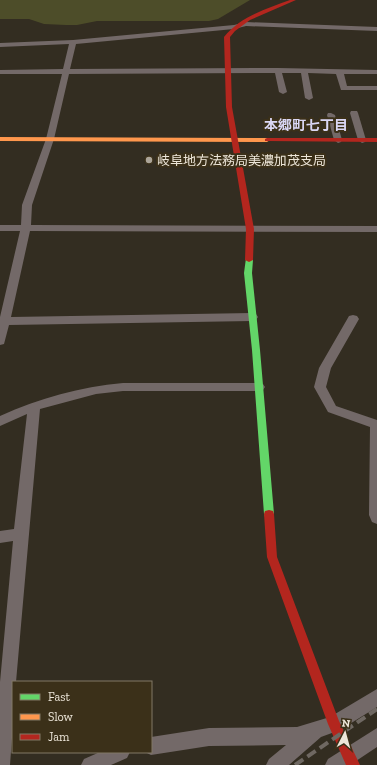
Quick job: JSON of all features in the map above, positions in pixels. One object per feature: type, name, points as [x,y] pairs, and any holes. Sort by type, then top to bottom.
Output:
[{"type":"street","points":[[294,0],[234,27],[227,37],[229,107],[250,229],[248,273],[259,387],[272,556],[327,726],[350,760]]},
{"type":"street","points":[[0,45],[72,42],[234,27],[246,24],[377,29]]},
{"type":"street","points":[[0,341],[3,321],[26,228],[26,205],[50,139],[72,42]]},
{"type":"street","points":[[0,72],[227,70],[377,72]]},
{"type":"street","points":[[278,70],[282,92]]},
{"type":"street","points":[[304,71],[309,98]]},
{"type":"street","points":[[339,71],[344,88],[377,88]]},
{"type":"street","points":[[354,113],[362,140]]},
{"type":"street","points":[[331,115],[338,140]]},
{"type":"street","points":[[0,138],[377,140]]},
{"type":"street","points":[[0,228],[377,229]]},
{"type":"street","points":[[3,321],[252,317]]},
{"type":"street","points":[[353,319],[325,368],[320,387],[332,409],[377,425],[377,518]]},
{"type":"street","points":[[0,421],[34,406],[96,390],[123,387],[259,387]]},
{"type":"street","points":[[1,765],[21,534],[34,406]]},
{"type":"street","points":[[0,537],[21,534]]},
{"type":"street","points":[[275,765],[327,726],[377,697]]},
{"type":"street","points":[[152,746],[209,737],[297,736],[327,726]]},
{"type":"street","points":[[334,765],[350,760],[377,737]]},
{"type":"street","points":[[90,765],[119,753]]},
{"type":"shaded area","points":[[0,0],[250,0],[218,19],[209,21],[97,21],[77,25],[66,25],[44,24],[29,19],[0,19]]},
{"type":"railway","points":[[295,765],[377,709]]},
{"type":"traffic: fast","points":[[249,260],[248,273],[256,350],[269,514]]},
{"type":"traffic: slow","points":[[0,139],[267,140]]},
{"type":"traffic: jam","points":[[249,260],[250,229],[229,107],[227,37],[233,30],[249,18],[294,0]]},
{"type":"traffic: jam","points":[[267,140],[377,140]]},
{"type":"traffic: jam","points":[[269,514],[272,557],[334,724],[353,765]]},
{"type":"place","name":"岐阜地方法務局美濃加茂支局","points":[[149,160]]},
{"type":"district","name":"本郷町七丁目","points":[[306,125]]}]
